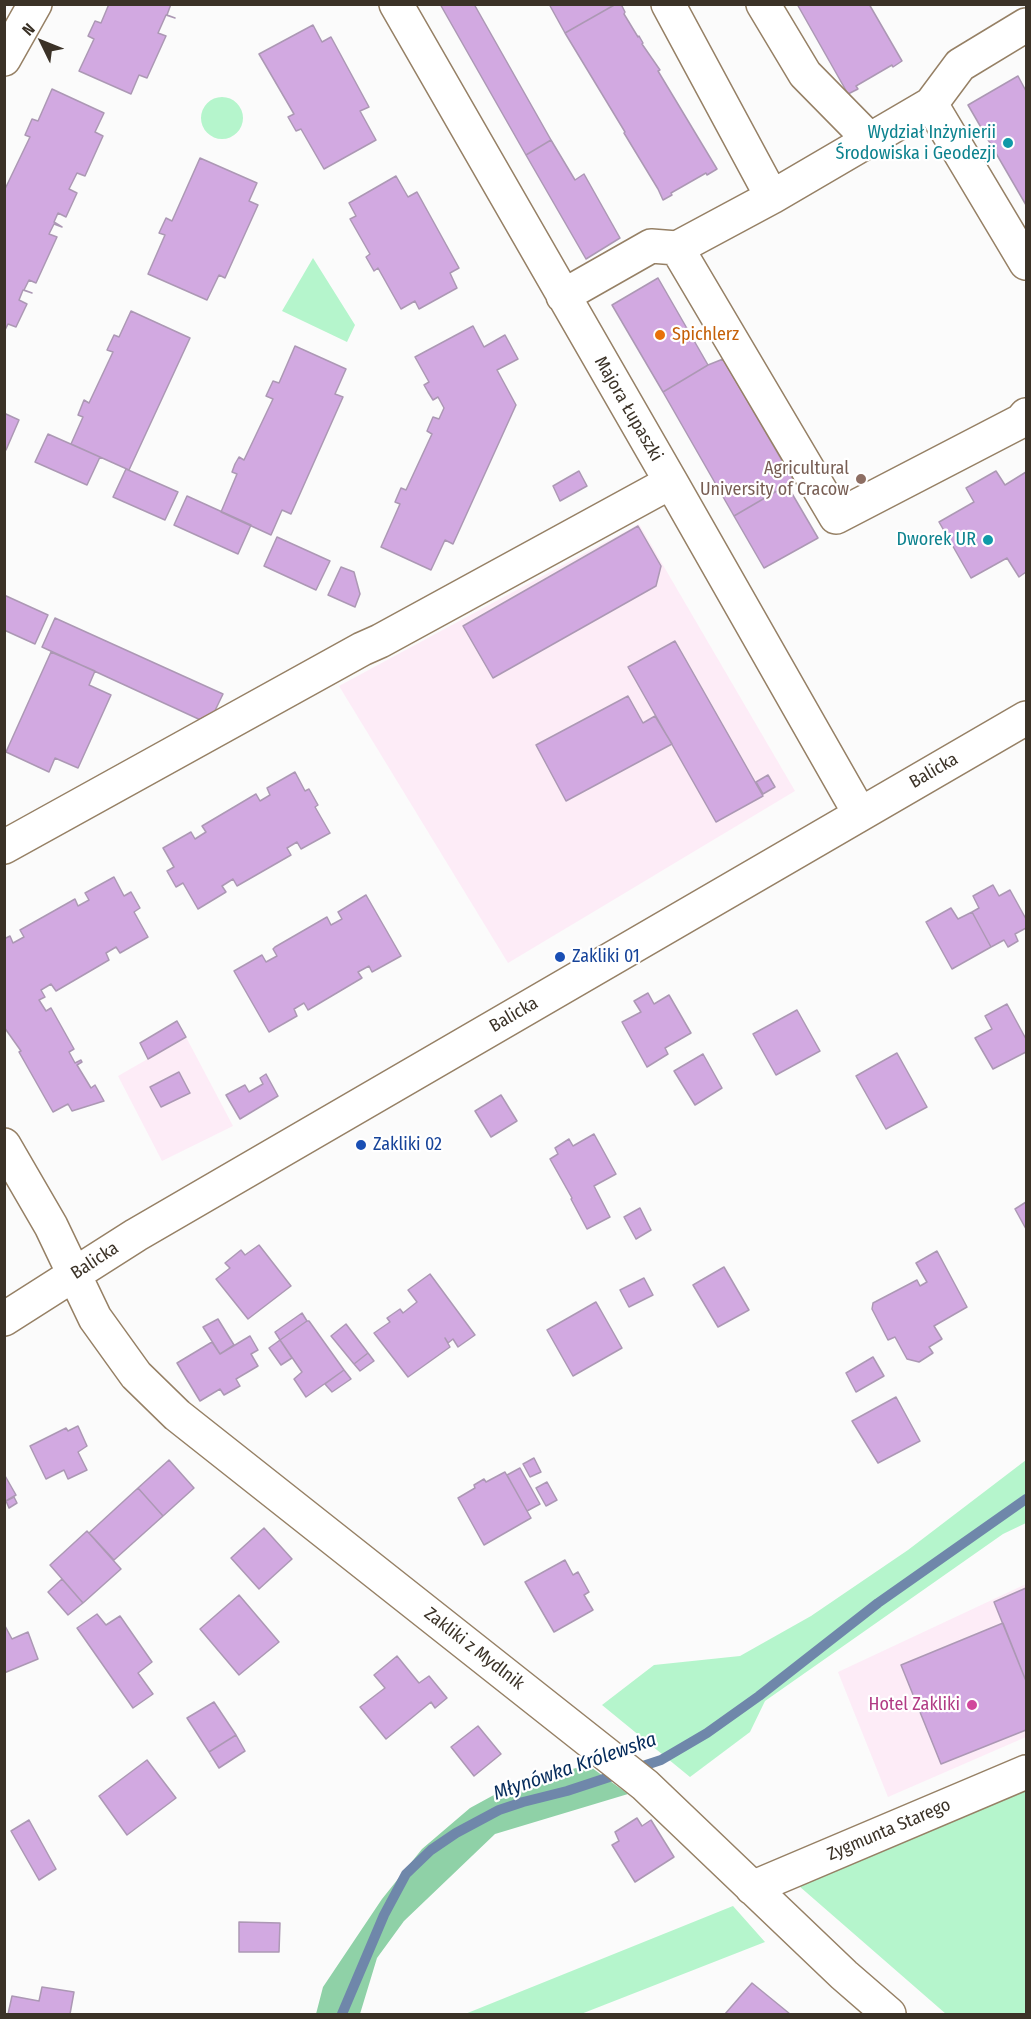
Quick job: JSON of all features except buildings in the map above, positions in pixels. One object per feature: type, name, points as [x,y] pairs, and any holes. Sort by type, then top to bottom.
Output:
[{"type":"street","points":[[9,42],[35,4]]},
{"type":"street","name":"Majora Łupaszki","points":[[396,4],[860,814]]},
{"type":"street","points":[[668,4],[772,197]]},
{"type":"street","points":[[763,4],[805,74],[869,139]]},
{"type":"street","points":[[563,296],[651,246],[677,248],[772,197],[931,104],[960,65],[1020,19]]},
{"type":"street","points":[[931,104],[1026,263]]},
{"type":"street","points":[[677,248],[836,517],[1021,421],[1026,415]]},
{"type":"street","points":[[4,847],[362,649],[671,482]]},
{"type":"street","name":"Balicka","points":[[4,1319],[146,1229],[1026,718]]},
{"type":"street","name":"Zakliki z Mydlnik","points":[[4,1145],[51,1226],[95,1318],[136,1375],[177,1415],[633,1776],[889,2014]]},
{"type":"street","name":"Zygmunta Starego","points":[[752,1888],[1026,1772]]},
{"type":"shaded area","points":[[639,524],[795,791],[508,963],[339,686]]},
{"type":"shaded area","points":[[186,1037],[233,1126],[162,1161],[118,1076]]},
{"type":"shaded area","points":[[1026,1584],[1026,1737],[888,1797],[838,1672]]},
{"type":"green space","points":[[222,97],[237,103],[243,118],[237,133],[222,139],[207,133],[201,118],[207,103]]},
{"type":"green space","points":[[313,258],[355,325],[347,342],[282,311]]},
{"type":"green space","points":[[1026,1460],[1026,1523],[1003,1534],[765,1701],[750,1732],[690,1777],[602,1705],[654,1665],[740,1656],[811,1616],[908,1550]]},
{"type":"green space","points":[[588,1765],[628,1794],[495,1834],[404,1921],[377,1958],[360,2014],[316,2014],[323,1987],[382,1899],[422,1849],[470,1808],[514,1784]]},
{"type":"green space","points":[[1026,1791],[1026,2014],[946,2014],[799,1886]]},
{"type":"green space","points":[[733,1906],[765,1942],[581,2014],[465,2014]]},
{"type":"waterway","name":"Młynówka Królewska","points":[[342,2014],[384,1915],[406,1874],[431,1850],[456,1833],[499,1810],[567,1791],[661,1760],[707,1733],[759,1696],[878,1603],[1026,1499]]},
{"type":"place","name":"Wydział Inżynierii Środowiska i Geodezji","points":[[1008,143]]},
{"type":"place","name":"Spichlerz","points":[[660,335]]},
{"type":"place","name":"Agricultural University of Cracow","points":[[861,479]]},
{"type":"place","name":"Dworek UR","points":[[988,540]]},
{"type":"place","name":"Zakliki 01","points":[[560,957]]},
{"type":"place","name":"Zakliki 02","points":[[361,1145]]},
{"type":"place","name":"Hotel Zakliki","points":[[972,1705]]}]
